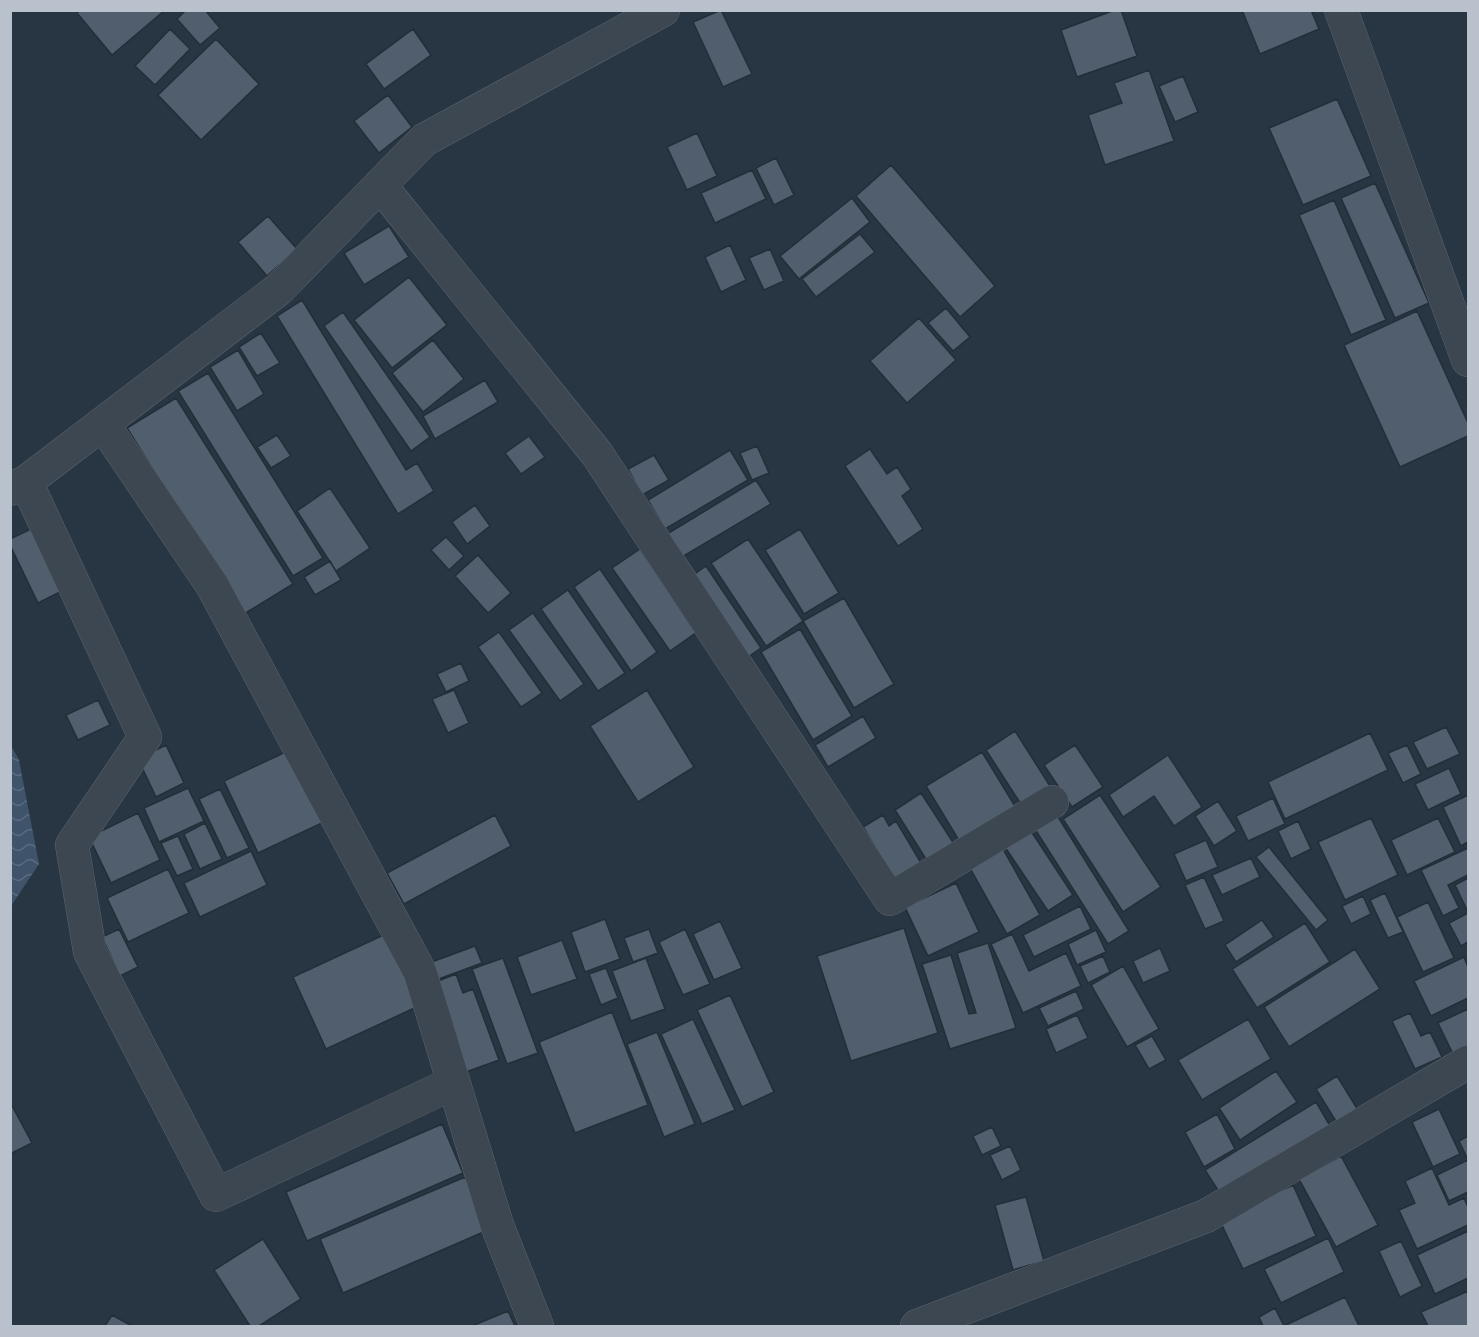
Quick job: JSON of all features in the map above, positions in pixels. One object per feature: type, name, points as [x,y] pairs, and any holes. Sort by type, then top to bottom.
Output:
[{"type":"street","points":[[453,1083],[216,1195],[90,952],[72,845],[145,736],[18,486],[103,424],[279,288],[424,140],[663,10]]},
{"type":"street","points":[[1341,10],[1468,360]]},
{"type":"street","points":[[380,185],[597,454],[890,899],[1052,802]]},
{"type":"street","points":[[103,424],[212,585],[420,972],[496,1225],[537,1326]]},
{"type":"street","points":[[918,1326],[1206,1215],[1468,1062]]},
{"type":"water","points":[[10,744],[19,760],[39,864],[11,906]]},
{"type":"building","points":[[80,10],[165,10],[112,55],[77,13]]},
{"type":"building","points":[[186,10],[205,10],[220,28],[200,45],[177,19]]},
{"type":"building","points":[[721,10],[752,74],[723,87],[693,22]]},
{"type":"building","points":[[1115,10],[1121,10],[1137,56],[1077,77],[1061,30]]},
{"type":"building","points":[[1242,10],[1311,10],[1319,29],[1260,54]]},
{"type":"building","points":[[170,29],[190,49],[155,85],[135,66]]},
{"type":"building","points":[[413,29],[431,55],[384,89],[366,64]]},
{"type":"building","points":[[216,39],[259,84],[201,140],[158,95]]},
{"type":"building","points":[[1149,70],[1174,141],[1105,165],[1088,115],[1122,103],[1114,83]]},
{"type":"building","points":[[1183,76],[1198,112],[1175,122],[1159,86]]},
{"type":"building","points":[[388,95],[412,127],[379,153],[354,121]]},
{"type":"building","points":[[1337,99],[1371,176],[1303,205],[1269,128]]},
{"type":"building","points":[[697,133],[717,176],[687,190],[667,147]]},
{"type":"building","points":[[776,158],[794,195],[774,205],[756,168]]},
{"type":"building","points":[[891,165],[995,286],[960,317],[856,196]]},
{"type":"building","points":[[752,170],[766,199],[715,223],[701,193]]},
{"type":"building","points":[[1375,183],[1429,303],[1395,318],[1341,198]]},
{"type":"building","points":[[852,198],[870,222],[799,279],[780,256]]},
{"type":"building","points":[[1334,200],[1386,320],[1351,335],[1299,215]]},
{"type":"building","points":[[268,216],[297,249],[267,276],[238,242]]},
{"type":"building","points":[[389,226],[409,257],[364,285],[344,253]]},
{"type":"building","points":[[860,234],[875,252],[816,297],[802,279]]},
{"type":"building","points":[[730,245],[746,280],[721,292],[705,257]]},
{"type":"building","points":[[770,249],[784,281],[764,290],[749,258]]},
{"type":"building","points":[[409,277],[447,325],[392,368],[354,320]]},
{"type":"building","points":[[302,300],[406,470],[417,463],[434,491],[398,514],[277,316]]},
{"type":"building","points":[[946,308],[970,337],[953,351],[928,323]]},
{"type":"building","points":[[1417,311],[1468,423],[1468,436],[1400,467],[1344,345]]},
{"type":"building","points":[[343,312],[430,437],[411,451],[324,326]]},
{"type":"building","points":[[919,318],[956,360],[907,403],[870,361]]},
{"type":"building","points":[[261,333],[280,363],[257,376],[239,347]]},
{"type":"building","points":[[433,340],[464,379],[423,412],[392,373]]},
{"type":"building","points":[[238,350],[264,394],[237,411],[210,367]]},
{"type":"building","points":[[208,373],[323,558],[293,576],[178,391]]},
{"type":"building","points":[[485,380],[498,402],[435,439],[423,416]]},
{"type":"building","points":[[176,398],[293,584],[244,614],[127,428]]},
{"type":"building","points":[[277,435],[291,456],[271,468],[257,447]]},
{"type":"building","points":[[529,436],[545,457],[521,474],[505,453]]},
{"type":"building","points":[[757,446],[769,473],[752,480],[740,453]]},
{"type":"building","points":[[870,449],[887,474],[897,467],[911,489],[902,496],[923,529],[898,546],[845,466]]},
{"type":"building","points":[[730,450],[748,480],[665,529],[648,500]]},
{"type":"building","points":[[654,455],[669,480],[642,495],[628,469]]},
{"type":"building","points":[[756,480],[771,504],[682,557],[667,534]]},
{"type":"building","points":[[330,488],[370,548],[336,571],[297,511]]},
{"type":"building","points":[[475,505],[490,526],[467,544],[452,522]]},
{"type":"building","points":[[35,527],[64,590],[38,603],[10,545],[10,539]]},
{"type":"building","points":[[800,529],[839,593],[804,614],[765,550]]},
{"type":"building","points":[[446,537],[464,556],[449,570],[431,550]]},
{"type":"building","points":[[748,539],[803,621],[766,646],[711,563]]},
{"type":"building","points":[[640,549],[697,632],[670,651],[612,568]]},
{"type":"building","points":[[478,555],[511,593],[488,613],[455,576]]},
{"type":"building","points":[[330,561],[341,580],[315,595],[304,577]]},
{"type":"building","points":[[706,566],[761,648],[745,659],[689,578]]},
{"type":"building","points":[[600,569],[657,652],[631,671],[574,587]]},
{"type":"building","points":[[568,590],[625,673],[598,691],[541,609]]},
{"type":"building","points":[[844,598],[894,684],[854,708],[803,621]]},
{"type":"building","points":[[533,613],[584,684],[560,701],[509,630]]},
{"type":"building","points":[[800,629],[852,716],[813,740],[761,652]]},
{"type":"building","points":[[499,632],[542,693],[521,707],[478,647]]},
{"type":"building","points":[[461,663],[469,681],[446,692],[437,674]]},
{"type":"building","points":[[454,690],[469,723],[448,733],[432,699]]},
{"type":"building","points":[[647,690],[694,767],[638,802],[590,726]]},
{"type":"building","points":[[98,700],[110,725],[78,740],[66,715]]},
{"type":"building","points":[[863,716],[876,738],[828,767],[815,745]]},
{"type":"building","points":[[1446,727],[1460,754],[1427,769],[1413,742]]},
{"type":"building","points":[[1015,731],[1055,794],[1026,812],[986,750]]},
{"type":"building","points":[[1370,733],[1388,770],[1285,819],[1268,782]]},
{"type":"building","points":[[166,745],[184,783],[156,797],[138,759]]},
{"type":"building","points":[[1075,745],[1103,787],[1072,807],[1044,765]]},
{"type":"building","points":[[1407,745],[1421,774],[1403,783],[1388,753]]},
{"type":"building","points":[[290,750],[324,822],[258,853],[224,781]]},
{"type":"building","points":[[982,752],[1019,813],[963,847],[926,786]]},
{"type":"building","points":[[1168,755],[1202,807],[1174,826],[1154,796],[1123,817],[1109,795]]},
{"type":"building","points":[[1449,768],[1461,794],[1428,810],[1415,784]]},
{"type":"building","points":[[188,788],[204,821],[159,842],[144,808]]},
{"type":"building","points":[[220,789],[249,848],[227,858],[199,799]]},
{"type":"building","points":[[921,793],[958,850],[931,867],[895,810]]},
{"type":"building","points":[[1100,795],[1161,887],[1123,912],[1063,819]]},
{"type":"building","points":[[1468,795],[1468,842],[1461,846],[1443,807]]},
{"type":"building","points":[[1273,798],[1285,824],[1248,841],[1236,816]]},
{"type":"building","points":[[1218,801],[1237,831],[1214,846],[1195,816]]},
{"type":"building","points":[[1055,812],[1129,931],[1108,944],[1033,826]]},
{"type":"building","points":[[138,813],[160,860],[111,883],[89,837]]},
{"type":"building","points":[[495,815],[511,846],[404,904],[387,873]]},
{"type":"building","points":[[883,815],[889,826],[896,821],[927,873],[900,889],[863,827]]},
{"type":"building","points":[[1371,818],[1398,875],[1345,900],[1318,842]]},
{"type":"building","points":[[1438,818],[1455,852],[1407,875],[1391,840]]},
{"type":"building","points":[[1298,821],[1311,849],[1291,859],[1278,831]]},
{"type":"building","points":[[205,823],[222,859],[200,869],[184,834]]},
{"type":"building","points":[[1029,828],[1073,895],[1048,911],[1003,844]]},
{"type":"building","points":[[178,836],[193,869],[177,876],[161,843]]},
{"type":"building","points":[[1206,840],[1218,867],[1186,881],[1174,854]]},
{"type":"building","points":[[999,842],[1040,915],[1007,934],[966,861]]},
{"type":"building","points":[[1269,847],[1328,920],[1316,930],[1256,857]]},
{"type":"building","points":[[1468,848],[1468,875],[1448,885],[1459,908],[1443,916],[1421,870]]},
{"type":"building","points":[[251,851],[267,885],[200,917],[184,883]]},
{"type":"building","points":[[1251,858],[1260,877],[1222,895],[1212,875]]},
{"type":"building","points":[[168,869],[189,913],[128,942],[107,898]]},
{"type":"building","points":[[1204,877],[1224,921],[1205,929],[1185,885]]},
{"type":"building","points":[[1468,878],[1468,909],[1467,910],[1455,885]]},
{"type":"building","points":[[956,883],[979,932],[928,956],[905,907]]},
{"type":"building","points":[[1385,893],[1403,932],[1388,938],[1370,900]]},
{"type":"building","points":[[1363,896],[1371,914],[1351,924],[1342,906]]},
{"type":"building","points":[[1428,902],[1454,958],[1423,972],[1397,917]]},
{"type":"building","points":[[1080,906],[1091,929],[1034,957],[1023,935]]},
{"type":"building","points":[[1468,913],[1468,942],[1461,946],[1449,923]]},
{"type":"building","points":[[605,919],[620,959],[585,972],[571,932]]},
{"type":"building","points":[[1262,920],[1274,937],[1236,962],[1225,945]]},
{"type":"building","points":[[720,921],[742,968],[714,980],[693,934]]},
{"type":"building","points":[[1305,923],[1330,962],[1257,1008],[1232,969]]},
{"type":"building","points":[[904,928],[938,1033],[851,1061],[817,956]]},
{"type":"building","points":[[119,929],[138,967],[120,976],[102,937]]},
{"type":"building","points":[[649,929],[658,953],[633,962],[624,938]]},
{"type":"building","points":[[685,929],[710,984],[683,995],[659,942]]},
{"type":"building","points":[[1096,930],[1106,952],[1077,965],[1068,944]]},
{"type":"building","points":[[390,932],[423,1004],[326,1049],[293,977]]},
{"type":"building","points":[[1012,934],[1029,971],[1066,953],[1081,986],[1023,1013],[991,944]]},
{"type":"building","points":[[562,940],[577,979],[531,995],[517,957]]},
{"type":"building","points":[[988,943],[1016,1028],[950,1049],[922,964],[951,955],[969,1014],[976,1013],[957,953]]},
{"type":"building","points":[[475,946],[482,963],[436,980],[429,963]]},
{"type":"building","points":[[1160,948],[1170,971],[1143,983],[1133,961]]},
{"type":"building","points":[[1355,949],[1380,989],[1289,1047],[1264,1007]]},
{"type":"building","points":[[1103,956],[1110,972],[1088,983],[1080,966]]},
{"type":"building","points":[[1464,957],[1468,967],[1468,998],[1431,1016],[1414,981]]},
{"type":"building","points":[[503,958],[538,1053],[507,1064],[472,969]]},
{"type":"building","points":[[646,958],[665,1009],[631,1021],[612,971]]},
{"type":"building","points":[[1123,966],[1159,1029],[1127,1047],[1091,985]]},
{"type":"building","points":[[606,968],[618,998],[601,1005],[589,974]]},
{"type":"building","points":[[456,974],[463,993],[473,989],[499,1060],[466,1072],[433,983]]},
{"type":"building","points":[[1076,991],[1084,1009],[1048,1026],[1039,1008]]},
{"type":"building","points":[[730,995],[774,1092],[742,1107],[697,1010]]},
{"type":"building","points":[[1468,1009],[1468,1046],[1453,1054],[1438,1023]]},
{"type":"building","points":[[612,1012],[648,1105],[575,1133],[539,1042]]},
{"type":"building","points":[[1410,1013],[1421,1036],[1430,1032],[1442,1057],[1415,1069],[1392,1021]]},
{"type":"building","points":[[1077,1015],[1088,1038],[1056,1053],[1046,1029]]},
{"type":"building","points":[[693,1019],[735,1110],[702,1124],[661,1034]]},
{"type":"building","points":[[1248,1019],[1271,1059],[1202,1100],[1178,1060]]},
{"type":"building","points":[[657,1032],[695,1124],[664,1137],[627,1044]]},
{"type":"building","points":[[1152,1036],[1166,1060],[1149,1069],[1135,1045]]},
{"type":"building","points":[[1276,1071],[1297,1102],[1240,1140],[1219,1108]]},
{"type":"building","points":[[1337,1076],[1358,1110],[1337,1123],[1316,1089]]},
{"type":"building","points":[[10,1102],[32,1143],[10,1154]]},
{"type":"building","points":[[1316,1102],[1333,1131],[1223,1198],[1205,1170]]},
{"type":"building","points":[[1439,1109],[1460,1154],[1433,1167],[1412,1122]]},
{"type":"building","points":[[1217,1114],[1235,1149],[1204,1167],[1185,1132]]},
{"type":"building","points":[[442,1124],[463,1173],[307,1241],[286,1192]]},
{"type":"building","points":[[992,1127],[1001,1146],[982,1155],[973,1136]]},
{"type":"building","points":[[1468,1136],[1468,1160],[1459,1141]]},
{"type":"building","points":[[1010,1146],[1021,1170],[1002,1180],[990,1155]]},
{"type":"building","points":[[1341,1156],[1378,1225],[1336,1247],[1299,1179]]},
{"type":"building","points":[[1468,1160],[1468,1192],[1449,1201],[1437,1175]]},
{"type":"building","points":[[1432,1168],[1449,1205],[1464,1198],[1468,1207],[1468,1225],[1417,1249],[1399,1210],[1415,1203],[1405,1181]]},
{"type":"building","points":[[465,1177],[488,1230],[343,1293],[320,1239]]},
{"type":"building","points":[[1293,1185],[1316,1236],[1243,1269],[1219,1219]]},
{"type":"building","points":[[1026,1197],[1044,1261],[1013,1270],[995,1205]]},
{"type":"building","points":[[1468,1231],[1468,1278],[1435,1294],[1417,1255]]},
{"type":"building","points":[[1328,1238],[1344,1272],[1281,1303],[1264,1269]]},
{"type":"building","points":[[263,1239],[301,1299],[259,1326],[250,1326],[214,1270]]},
{"type":"building","points":[[1401,1241],[1422,1286],[1400,1297],[1379,1251]]},
{"type":"building","points":[[1468,1291],[1468,1326],[1428,1326],[1421,1312]]},
{"type":"building","points":[[1345,1297],[1359,1326],[1286,1325]]},
{"type":"building","points":[[1275,1308],[1284,1326],[1263,1326],[1259,1317]]},
{"type":"building","points":[[508,1311],[515,1326],[472,1326]]},
{"type":"building","points":[[112,1315],[132,1326],[105,1326]]}]
